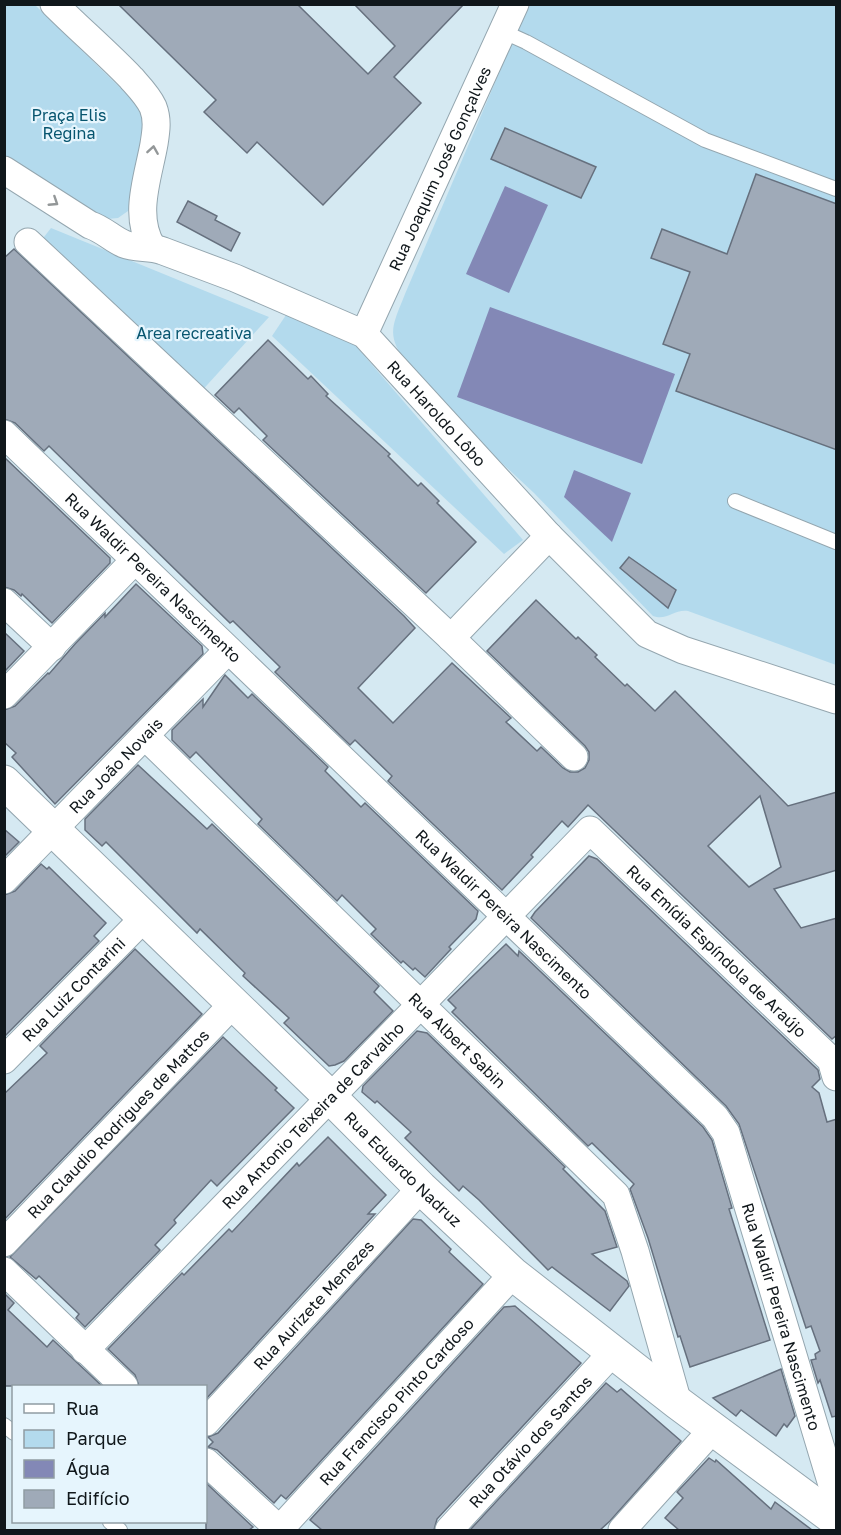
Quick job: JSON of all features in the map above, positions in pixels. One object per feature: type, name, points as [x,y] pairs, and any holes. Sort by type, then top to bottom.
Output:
[{"type":"street","points":[[54,4],[118,64],[153,106],[157,123],[144,197],[142,223],[152,247]]},
{"type":"street","name":"Rua Joaquim José Gonçalves","points":[[363,334],[516,4]]},
{"type":"street","name":"Rua Haroldo Lôbo","points":[[4,170],[125,245],[152,247],[234,278],[363,334],[549,536],[647,634],[683,650],[837,700]]},
{"type":"street","points":[[101,229],[120,223],[130,215],[144,197]]},
{"type":"street","points":[[28,242],[451,638],[574,757]]},
{"type":"street","name":"Rua Waldir Pereira Nascimento","points":[[4,434],[715,1117],[726,1132],[837,1498]]},
{"type":"street","points":[[451,638],[549,536]]},
{"type":"street","points":[[4,695],[135,560]]},
{"type":"street","points":[[4,602],[51,647]]},
{"type":"street","name":"Rua João Novais","points":[[4,880],[228,651]]},
{"type":"street","name":"Rua Albert Sabin","points":[[145,736],[616,1195],[635,1251],[678,1403]]},
{"type":"street","name":"Rua Eduardo Nadruz","points":[[4,782],[330,1096],[421,1188],[513,1274],[612,1353],[837,1520]]},
{"type":"street","name":"Rua Antonio Teixeira de Carvalho","points":[[85,1350],[590,830]]},
{"type":"street","name":"Rua Emídia Espíndola de Araújo","points":[[590,830],[831,1060],[837,1077]]},
{"type":"street","name":"Rua Luiz Contarini","points":[[4,1060],[144,918]]},
{"type":"street","name":"Rua Claudio Rodrigues de Mattos","points":[[4,1243],[233,1004]]},
{"type":"street","name":"Rua Aurizete Menezes","points":[[207,1421],[421,1188]]},
{"type":"street","points":[[4,1271],[123,1385]]},
{"type":"street","name":"Rua Francisco Pinto Cardoso","points":[[279,1530],[513,1274]]},
{"type":"street","name":"Rua Otávio dos Santos","points":[[448,1530],[612,1353]]},
{"type":"street","points":[[636,1526],[713,1429]]},
{"type":"street","points":[[207,1463],[279,1530]]},
{"type":"lane","points":[[504,32],[705,140],[837,189]]},
{"type":"lane","points":[[735,501],[837,542]]},
{"type":"green space","name":"Praça Elis Regina","points":[[4,5],[35,5],[138,105],[144,122],[131,205],[128,211],[118,218],[107,219],[52,190],[5,155]]},
{"type":"green space","points":[[528,5],[836,5],[836,665],[688,611],[662,617],[653,616],[534,493],[492,454],[409,366],[396,346],[394,323],[405,294]]},
{"type":"green space","name":"Area recreativa","points":[[51,228],[269,317],[198,395],[37,246]]},
{"type":"green space","points":[[286,315],[355,345],[523,540],[504,554],[272,336]]},
{"type":"water","points":[[505,186],[548,205],[509,293],[466,274]]},
{"type":"water","points":[[490,307],[675,374],[642,464],[457,397]]},
{"type":"water","points":[[574,470],[631,493],[612,542],[564,497]]},
{"type":"building","points":[[118,4],[297,4],[368,74],[395,46],[354,4],[464,4],[394,77],[421,103],[323,205],[257,142],[247,153],[204,112],[216,100]]},
{"type":"building","points":[[505,128],[596,167],[581,198],[491,159]]},
{"type":"building","points":[[756,174],[837,204],[837,450],[676,391],[690,354],[663,344],[690,272],[651,258],[662,229],[727,254]]},
{"type":"building","points":[[188,201],[217,216],[215,220],[240,233],[231,251],[177,222]]},
{"type":"building","points":[[14,249],[415,628],[358,688],[393,723],[452,663],[511,718],[506,722],[537,751],[541,747],[570,772],[578,772],[585,768],[589,760],[589,752],[585,746],[487,651],[536,600],[576,639],[578,637],[597,655],[595,657],[625,686],[627,684],[655,711],[675,691],[788,806],[837,792],[837,870],[774,889],[801,928],[837,918],[837,1035],[832,1039],[588,805],[568,827],[562,821],[502,890],[388,781],[392,776],[355,740],[350,745],[275,672],[280,667],[233,621],[230,623],[49,446],[44,451],[15,423],[4,419],[4,258]],"holes":[[[760,796],[781,867],[749,887],[708,846]]]},
{"type":"building","points":[[268,340],[308,379],[311,376],[328,394],[326,396],[390,454],[388,456],[418,486],[421,483],[439,501],[437,503],[476,542],[426,593],[263,440],[267,436],[239,408],[234,413],[215,395]]},
{"type":"building","points":[[4,457],[110,558],[110,563],[52,623],[22,594],[21,596],[14,590],[4,587]]},
{"type":"building","points":[[629,557],[676,590],[668,608],[620,568]]},
{"type":"building","points":[[136,584],[202,646],[203,654],[55,804],[12,757],[16,753],[4,742],[4,710],[15,706],[49,674],[75,644]]},
{"type":"building","points":[[4,632],[24,651],[4,672]]},
{"type":"building","points":[[225,675],[248,698],[252,694],[328,767],[325,771],[361,807],[365,803],[478,911],[476,919],[425,977],[403,961],[401,963],[371,934],[376,929],[342,895],[337,901],[258,824],[262,819],[196,752],[190,758],[172,740],[172,730],[203,699],[203,707]]},
{"type":"building","points":[[138,765],[207,829],[212,824],[379,986],[374,992],[393,1011],[344,1061],[329,1066],[284,1023],[289,1018],[243,976],[245,973],[200,929],[197,933],[106,842],[102,846],[85,830],[85,819]]},
{"type":"building","points":[[4,829],[19,842],[4,857]]},
{"type":"building","points":[[589,856],[597,859],[818,1070],[820,1079],[812,1087],[819,1093],[827,1122],[837,1119],[837,1416],[832,1417],[820,1380],[818,1383],[811,1360],[816,1359],[815,1354],[820,1351],[811,1326],[806,1328],[739,1124],[726,1106],[531,918]]},
{"type":"building","points":[[41,864],[47,869],[49,867],[106,923],[94,936],[99,941],[4,1037],[4,895],[15,891]]},
{"type":"building","points":[[506,944],[518,956],[519,951],[703,1127],[712,1140],[732,1208],[729,1209],[770,1340],[690,1367],[630,1189],[634,1184],[592,1143],[588,1146],[452,1012],[456,1008],[448,1000]]},
{"type":"building","points":[[135,949],[202,1014],[4,1220],[4,1094],[47,1053],[40,1046]]},
{"type":"building","points":[[417,1031],[427,1033],[565,1167],[563,1169],[605,1211],[617,1247],[592,1254],[627,1281],[629,1286],[610,1311],[552,1267],[548,1270],[479,1200],[463,1186],[459,1191],[405,1138],[411,1132],[377,1101],[375,1103],[362,1092],[363,1086]]},
{"type":"building","points":[[223,1037],[277,1088],[275,1090],[294,1108],[217,1186],[211,1180],[174,1220],[176,1223],[155,1245],[160,1250],[85,1327],[76,1318],[79,1314],[39,1276],[36,1279],[10,1257]]},
{"type":"building","points":[[328,1137],[386,1195],[368,1214],[375,1214],[207,1398],[207,1385],[139,1385],[135,1375],[108,1349],[182,1273],[184,1275],[229,1229],[232,1232],[297,1163],[299,1166]]},
{"type":"building","points":[[413,1219],[421,1220],[451,1249],[449,1252],[483,1284],[286,1499],[281,1495],[274,1503],[217,1450],[208,1447],[213,1442],[208,1437],[218,1433]]},
{"type":"building","points":[[4,1293],[14,1303],[8,1310],[47,1347],[53,1340],[101,1385],[12,1385],[4,1386]]},
{"type":"building","points":[[515,1306],[581,1363],[437,1519],[434,1530],[322,1530],[310,1520],[504,1307]]},
{"type":"building","points":[[781,1369],[795,1416],[787,1427],[784,1424],[776,1436],[741,1410],[736,1416],[713,1398]]},
{"type":"building","points":[[606,1383],[617,1392],[621,1389],[681,1441],[610,1521],[600,1530],[470,1530]]},
{"type":"building","points":[[709,1458],[715,1462],[716,1460],[771,1509],[775,1502],[812,1530],[679,1530],[665,1518],[683,1498],[677,1492]]},
{"type":"building","points":[[207,1484],[253,1527],[249,1530],[206,1530]]}]
